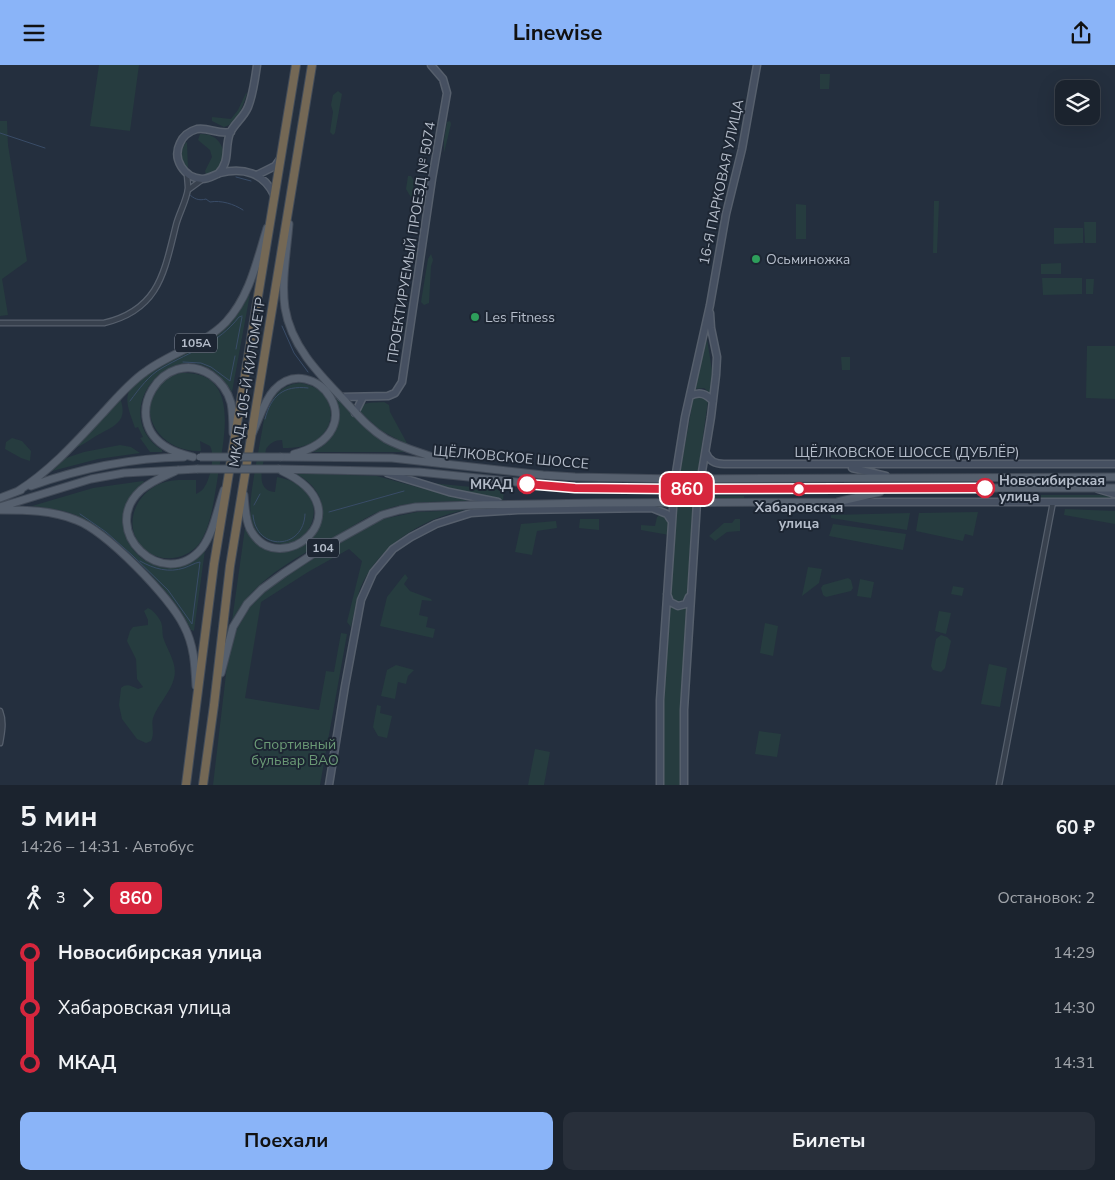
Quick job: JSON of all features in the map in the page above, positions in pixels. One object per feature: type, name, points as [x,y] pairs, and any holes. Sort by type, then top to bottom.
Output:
[{"type":"highway","name":"МКАД, 105-Й КИЛОМЕТР","points":[[186,785],[214,564],[296,65]]},
{"type":"highway","name":"МКАД, 105-Й КИЛОМЕТР","points":[[203,785],[228,576],[312,65]]},
{"type":"main road","points":[[292,184],[284,308],[300,349],[369,427],[390,441],[451,465]]},
{"type":"main road","name":"105A","points":[[18,491],[33,482],[51,466],[124,390],[145,372],[210,334],[226,322],[246,292],[271,213]]},
{"type":"main road","points":[[197,457],[178,453],[161,443],[150,430],[147,421],[146,404],[148,395],[158,380],[173,371],[182,369],[199,370],[208,373],[221,384],[231,402],[234,439]]},
{"type":"main road","points":[[249,441],[269,397],[279,386],[292,379],[315,382],[327,391],[334,405],[333,427],[330,434],[319,445],[283,457]]},
{"type":"main road","name":"ЩЁЛКОВСКОЕ ШОССЕ","points":[[0,498],[52,479],[116,462],[156,458],[197,457],[392,458],[559,476],[675,479],[1115,477]]},
{"type":"main road","name":"ЩЁЛКОВСКОЕ ШОССЕ","points":[[0,508],[91,479],[124,473],[197,469],[379,471],[459,475],[558,487],[674,489],[1115,489]]},
{"type":"main road","points":[[243,483],[247,521],[252,532],[260,541],[270,546],[282,548],[294,546],[304,541],[312,532],[318,516],[318,504],[306,484],[279,469]]},
{"type":"main road","points":[[178,470],[158,479],[140,491],[130,504],[128,512],[127,528],[133,544],[144,555],[159,562],[183,561],[203,547],[227,481]]},
{"type":"main road","points":[[516,504],[837,501],[894,489]]},
{"type":"main road","name":"104","points":[[214,705],[224,656],[233,627],[239,615],[262,589],[284,573],[319,550],[382,515],[416,507],[516,504]]},
{"type":"main road","points":[[0,508],[47,512],[77,520],[103,537],[129,560],[163,594],[185,627],[192,645],[197,702]]},
{"type":"street","points":[[218,173],[227,161],[231,132],[248,107],[257,65]]},
{"type":"street","name":"ПРОЕКТИРУЕМЫЙ ПРОЕЗД № 5074","points":[[341,397],[388,396],[395,393],[402,382],[432,179],[447,93],[444,79],[431,65]]},
{"type":"street","name":"16-Я ПАРКОВАЯ УЛИЦА","points":[[674,489],[690,396],[710,305],[723,226],[742,149],[757,65]]},
{"type":"street","points":[[204,178],[194,177],[186,173],[181,167],[177,152],[183,137],[198,129],[224,133],[231,132]]},
{"type":"street","points":[[216,132],[222,137],[228,151]]},
{"type":"street","points":[[257,175],[271,169],[280,159]]},
{"type":"street","points":[[227,161],[235,170]]},
{"type":"street","points":[[0,323],[104,323],[134,312],[152,294],[162,278],[188,190],[204,178],[235,170],[257,175],[267,183],[274,195]]},
{"type":"street","points":[[186,173],[188,190]]},
{"type":"street","name":"16-Я ПАРКОВАЯ УЛИЦА","points":[[698,489],[713,401],[717,357],[711,328],[710,305]]},
{"type":"street","points":[[690,396],[702,393],[713,401]]},
{"type":"street","points":[[356,413],[362,397]]},
{"type":"street","name":"ЩЁЛКОВСКОЕ ШОССЕ (ДУБЛЁР)","points":[[705,452],[710,460],[718,464],[1115,465]]},
{"type":"street","points":[[837,465],[894,478]]},
{"type":"street","points":[[379,471],[475,498],[516,504]]},
{"type":"street","points":[[1094,477],[1115,472]]},
{"type":"street","points":[[660,785],[660,700],[674,489]]},
{"type":"street","points":[[684,785],[684,710],[698,489]]},
{"type":"street","points":[[1095,489],[1115,493]]},
{"type":"street","points":[[837,501],[1115,502]]},
{"type":"street","points":[[999,785],[1053,502]]},
{"type":"street","points":[[329,785],[361,599],[373,573],[386,556],[411,537],[436,523],[459,515],[482,512],[652,508],[667,514],[672,521]]},
{"type":"street","points":[[667,593],[670,602],[678,606],[686,604],[690,594]]},
{"type":"street","points":[[0,711],[2,731],[0,743]]},
{"type":"green space","points":[[99,65],[139,65],[130,131],[90,126]]},
{"type":"green space","points":[[820,74],[830,74],[829,89],[820,89]]},
{"type":"green space","points":[[338,91],[342,94],[335,133],[333,135],[330,132],[333,112],[331,105],[333,95]]},
{"type":"green space","points":[[246,93],[241,109],[233,122],[224,127],[212,121],[212,117],[231,119],[238,110]]},
{"type":"green space","points":[[0,121],[7,121],[8,145],[27,261],[2,279],[8,315],[0,316]]},
{"type":"green space","points":[[450,121],[451,124],[444,153],[447,122]]},
{"type":"green space","points":[[200,134],[210,135],[222,146],[223,161],[220,168],[214,172],[206,174],[205,171],[212,157],[210,150],[198,140]]},
{"type":"green space","points":[[186,142],[188,169],[183,163],[182,156]]},
{"type":"green space","points":[[408,176],[411,176],[414,181],[412,199],[406,189]]},
{"type":"green space","points":[[934,201],[939,201],[937,253],[933,253]]},
{"type":"green space","points":[[796,204],[806,205],[806,239],[796,239]]},
{"type":"green space","points":[[1084,222],[1096,222],[1096,243],[1085,243]]},
{"type":"green space","points":[[1054,228],[1083,228],[1083,243],[1054,244]]},
{"type":"green space","points":[[431,254],[433,260],[429,303],[424,305],[421,302],[428,259]]},
{"type":"green space","points":[[1061,263],[1061,274],[1041,274],[1041,264]]},
{"type":"green space","points":[[1042,278],[1082,278],[1082,294],[1043,295]]},
{"type":"green space","points":[[1086,279],[1094,279],[1093,294],[1086,294]]},
{"type":"green space","points":[[250,294],[232,392],[213,371],[193,363],[173,366],[156,377],[145,394],[140,413],[145,433],[162,450],[162,452],[150,452],[140,438],[143,437],[138,427],[135,428],[128,407],[127,398],[133,386],[157,369],[205,342],[228,326]]},
{"type":"green space","points":[[707,339],[712,370],[711,394],[704,388],[694,389]]},
{"type":"green space","points":[[1087,346],[1115,346],[1115,399],[1086,398]]},
{"type":"green space","points":[[841,357],[850,357],[850,370],[842,370]]},
{"type":"green space","points":[[181,373],[200,375],[213,382],[221,394],[225,426],[214,501],[207,529],[194,549],[182,556],[168,558],[154,555],[139,544],[132,524],[137,504],[152,488],[170,481],[196,480],[196,494],[203,489],[209,477],[212,466],[210,446],[200,441],[201,451],[182,449],[168,442],[157,431],[151,418],[150,404],[154,391],[164,380]]},
{"type":"green space","points":[[300,383],[311,386],[326,398],[330,405],[331,414],[325,432],[317,440],[301,447],[283,448],[282,440],[279,440],[273,442],[266,449],[262,469],[264,487],[275,492],[277,477],[297,484],[309,495],[314,508],[312,522],[305,534],[295,542],[281,544],[266,539],[256,530],[251,518],[251,497],[264,419],[267,412],[276,395],[281,390],[292,384]]},
{"type":"green space","points":[[335,396],[375,435],[405,452],[313,452],[327,442],[336,429],[339,413]]},
{"type":"green space","points":[[696,397],[701,397],[708,401],[698,472],[680,473],[693,400]]},
{"type":"green space","points":[[120,398],[123,413],[118,422],[75,448]]},
{"type":"green space","points":[[384,402],[389,405],[390,412],[408,445],[380,430],[358,410],[366,404]]},
{"type":"green space","points":[[12,438],[22,441],[31,451],[30,461],[5,449],[6,442]]},
{"type":"green space","points":[[120,445],[131,447],[140,453],[98,459],[52,471],[66,458],[84,452]]},
{"type":"green space","points":[[295,473],[377,476],[468,501],[413,503],[391,507],[371,516],[279,569],[252,592],[232,621],[245,528],[260,546],[278,552],[295,549],[310,539],[320,524],[322,507],[315,489]]},
{"type":"green space","points":[[143,481],[128,500],[123,519],[126,537],[136,552],[150,563],[168,568],[187,564],[205,550],[194,631],[191,630],[184,616],[159,584],[110,536],[75,515],[32,506],[93,488]]},
{"type":"green space","points":[[430,483],[504,490],[503,501],[473,496]]},
{"type":"green space","points":[[1041,495],[1100,495],[1115,497],[1115,499],[1041,500]]},
{"type":"green space","points":[[712,496],[744,496],[744,499],[706,500]]},
{"type":"green space","points":[[676,505],[693,505],[687,597],[678,601],[670,596]]},
{"type":"green space","points":[[1065,509],[1115,511],[1115,524],[1064,515]]},
{"type":"green space","name":"Спортивный бульвар ВАО","points":[[465,510],[449,514],[417,527],[389,548],[368,574],[360,589],[351,627],[347,622],[362,561],[349,549],[261,602],[245,698],[319,710],[326,671],[334,672],[341,633],[347,634],[320,785],[213,785],[228,657],[237,629],[250,607],[265,592],[286,576],[383,519],[417,512]]},
{"type":"green space","points":[[978,512],[973,536],[965,534],[963,541],[916,531],[919,513]]},
{"type":"green space","points":[[910,513],[907,530],[831,518],[831,515]]},
{"type":"green space","points":[[660,515],[668,519],[670,524],[669,535],[641,530],[641,525],[655,526],[657,517]]},
{"type":"green space","points":[[580,519],[599,519],[599,530],[579,528]]},
{"type":"green space","points":[[735,519],[740,519],[740,531],[727,532],[715,541],[709,536],[724,523],[732,523]]},
{"type":"green space","points":[[556,521],[557,528],[537,531],[532,555],[515,552],[521,524]]},
{"type":"green space","points":[[833,524],[906,534],[903,550],[829,536]]},
{"type":"green space","points":[[808,567],[822,569],[819,583],[802,596]]},
{"type":"green space","points":[[405,574],[408,578],[404,584],[410,591],[432,601],[422,600],[419,615],[428,617],[426,627],[435,629],[433,638],[380,626],[387,597]]},
{"type":"green space","points":[[848,578],[851,580],[853,588],[851,591],[826,597],[823,595],[821,588],[823,585]]},
{"type":"green space","points":[[860,579],[874,582],[871,598],[857,596]]},
{"type":"green space","points":[[953,586],[964,588],[962,596],[951,594]]},
{"type":"green space","points":[[669,605],[676,610],[687,606],[681,711],[680,785],[664,785],[664,700]]},
{"type":"green space","points":[[148,608],[156,614],[161,622],[163,637],[175,668],[175,673],[170,688],[153,718],[151,741],[146,743],[137,739],[122,719],[119,705],[121,688],[123,686],[127,685],[138,689],[143,687],[137,679],[136,659],[127,641],[133,627],[148,625],[144,611]]},
{"type":"green space","points":[[939,611],[951,613],[946,634],[935,631]]},
{"type":"green space","points":[[765,623],[778,626],[773,656],[760,653]]},
{"type":"green space","points":[[941,635],[951,641],[945,668],[941,672],[933,670],[931,666],[936,639]]},
{"type":"green space","points":[[989,664],[1007,668],[1000,707],[981,704]]},
{"type":"green space","points":[[396,665],[414,670],[408,676],[406,684],[398,682],[395,699],[381,696],[387,670]]},
{"type":"green space","points":[[377,705],[381,706],[380,713],[392,716],[387,738],[378,736],[373,727]]},
{"type":"green space","points":[[759,731],[781,734],[777,757],[755,754]]},
{"type":"green space","points":[[535,749],[550,752],[544,785],[528,785]]},
{"type":"waterway","points":[[0,133],[45,148]]},
{"type":"waterway","points":[[236,177],[251,181]]},
{"type":"waterway","points":[[189,194],[197,199],[227,203],[243,210]]},
{"type":"waterway","points":[[130,401],[153,374],[213,341],[242,316]]},
{"type":"waterway","points":[[236,349],[242,317]]},
{"type":"waterway","points":[[282,326],[294,353],[308,372]]},
{"type":"waterway","points":[[183,362],[201,363],[211,367],[230,381],[235,356]]},
{"type":"waterway","points":[[265,419],[271,404],[279,394],[292,388],[308,388]]},
{"type":"waterway","points":[[329,512],[404,491]]},
{"type":"waterway","points":[[254,505],[260,494]]},
{"type":"waterway","points":[[80,514],[106,532],[168,590],[192,624],[200,562],[184,568],[167,570],[156,568],[140,561]]},
{"type":"waterway","points":[[253,515],[256,527],[262,536],[280,542],[289,540],[297,535],[303,526],[305,514]]},
{"type":"bus line","name":"860","points":[[527,484],[575,488],[674,489],[985,488]]},
{"type":"place","name":"Осьминожка","points":[[756,259]]},
{"type":"place","name":"Les Fitness","points":[[475,317]]},
{"type":"place","name":"МКАД","points":[[527,484]]},
{"type":"place","name":"Новосибирская улица","points":[[985,488]]},
{"type":"place","name":"Хабаровская улица","points":[[799,489]]}]
